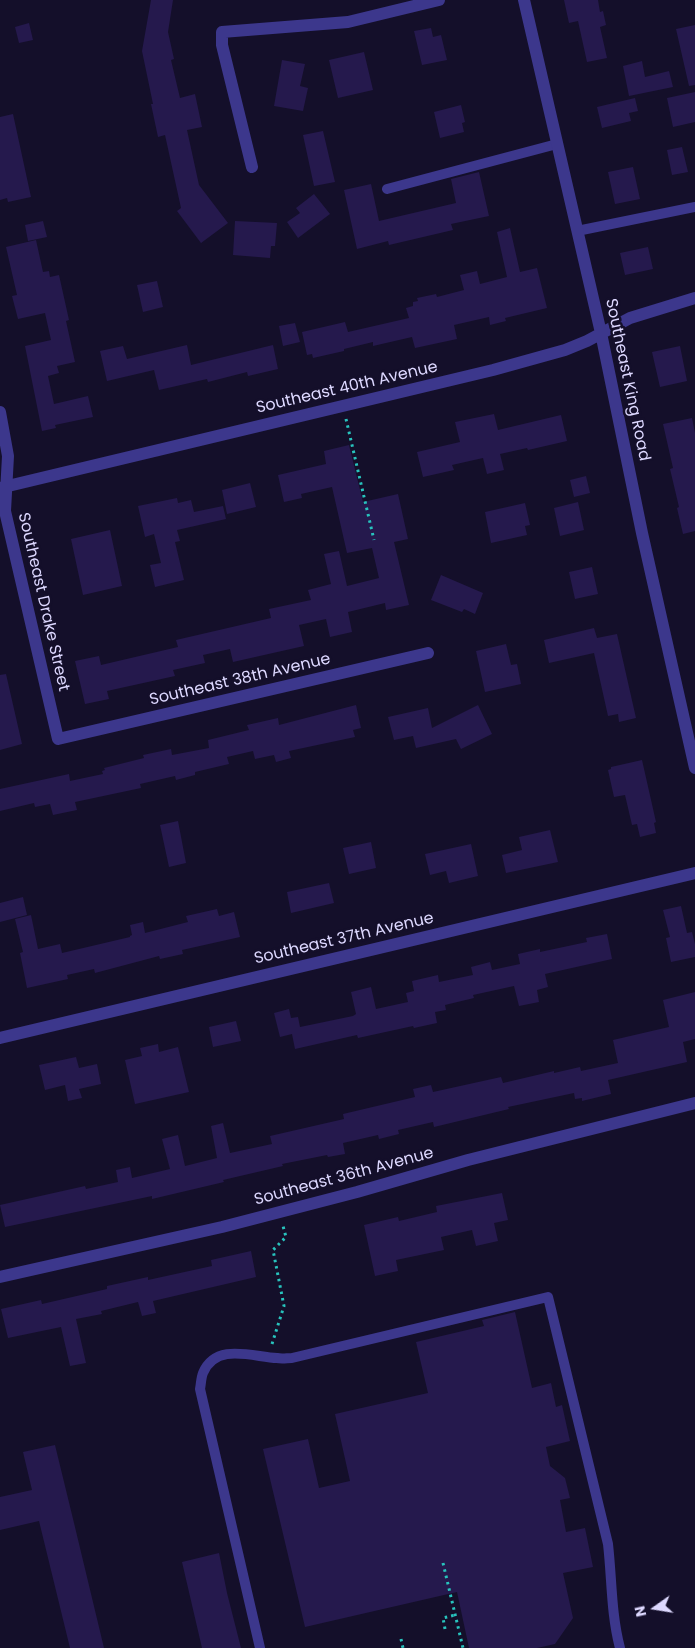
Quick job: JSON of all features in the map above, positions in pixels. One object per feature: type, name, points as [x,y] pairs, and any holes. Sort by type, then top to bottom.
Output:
[{"type":"street","points":[[252,167],[222,45],[222,32],[348,22],[439,0]]},
{"type":"street","name":"Southeast King Road","points":[[524,0],[601,333],[642,533],[695,768]]},
{"type":"street","name":"Southeast 40th Avenue","points":[[3,487],[493,370],[565,350],[588,341],[630,318],[695,298]]},
{"type":"street","name":"Southeast Drake Street","points":[[0,412],[8,456],[3,487],[5,511],[58,739]]},
{"type":"street","name":"Southeast 38th Avenue","points":[[58,739],[428,653]]},
{"type":"street","name":"Southeast 37th Avenue","points":[[0,1038],[695,873]]},
{"type":"street","name":"Southeast 36th Avenue","points":[[0,1277],[280,1212],[468,1160],[695,1103]]},
{"type":"lane","points":[[387,188],[557,144]]},
{"type":"lane","points":[[577,231],[695,207]]},
{"type":"lane","points":[[260,1648],[200,1389],[203,1373],[214,1360],[231,1353],[292,1358],[548,1296],[608,1544],[613,1615],[620,1648]]},
{"type":"path","points":[[343,406],[374,540]]},
{"type":"path","points":[[268,1357],[284,1306],[273,1250],[286,1237],[280,1212]]},
{"type":"path","points":[[443,1563],[463,1648]]},
{"type":"path","points":[[445,1629],[443,1618],[455,1615]]},
{"type":"path","points":[[401,1639],[403,1648]]},
{"type":"building","points":[[151,0],[173,0],[168,32],[174,59],[171,60],[180,98],[195,94],[202,127],[187,130],[199,185],[228,223],[201,243],[177,211],[181,208],[165,135],[158,137],[151,104],[153,104],[142,51]]},
{"type":"building","points":[[564,0],[598,0],[600,12],[603,11],[606,25],[600,27],[607,58],[587,62],[578,21],[569,23]]},
{"type":"building","points":[[29,23],[33,40],[19,43],[15,27]]},
{"type":"building","points":[[695,25],[695,85],[689,86],[676,29]]},
{"type":"building","points":[[431,28],[433,37],[441,35],[447,60],[422,65],[414,31]]},
{"type":"building","points":[[364,52],[373,90],[338,98],[329,60]]},
{"type":"building","points":[[282,60],[305,64],[300,86],[308,88],[303,111],[274,106]]},
{"type":"building","points":[[642,61],[645,77],[669,71],[673,87],[629,96],[623,66]]},
{"type":"building","points":[[695,92],[695,122],[673,127],[667,98]]},
{"type":"building","points":[[635,98],[638,111],[629,113],[631,121],[602,128],[597,107]]},
{"type":"building","points":[[461,105],[465,122],[462,123],[464,132],[440,138],[434,112]]},
{"type":"building","points":[[13,114],[31,197],[8,202],[7,198],[0,200],[0,117]]},
{"type":"building","points":[[323,131],[335,182],[314,186],[303,135]]},
{"type":"building","points":[[682,147],[688,172],[672,175],[667,150]]},
{"type":"building","points":[[633,167],[640,199],[615,204],[608,172]]},
{"type":"building","points":[[479,172],[489,216],[451,224],[453,230],[389,245],[388,241],[357,249],[344,190],[371,184],[379,221],[456,203],[451,179]]},
{"type":"building","points":[[314,194],[330,214],[298,238],[287,222],[300,213],[296,208]]},
{"type":"building","points":[[43,221],[47,237],[28,241],[25,225]]},
{"type":"building","points":[[235,221],[277,223],[275,246],[271,246],[270,258],[233,255]]},
{"type":"building","points":[[510,228],[520,272],[537,268],[547,308],[505,318],[506,321],[490,325],[489,317],[454,325],[457,339],[415,348],[412,337],[373,346],[373,342],[313,358],[312,354],[307,355],[302,332],[345,322],[348,332],[409,318],[406,308],[413,306],[413,302],[418,301],[417,298],[436,294],[437,297],[464,290],[460,275],[477,271],[480,284],[507,277],[497,232]]},
{"type":"building","points":[[36,240],[43,272],[49,271],[50,277],[59,275],[69,320],[66,321],[75,362],[57,366],[59,373],[48,376],[54,404],[88,396],[93,417],[55,425],[56,428],[42,431],[25,346],[51,340],[45,313],[18,319],[12,296],[17,295],[6,247]]},
{"type":"building","points":[[648,247],[653,269],[625,275],[620,253]]},
{"type":"building","points":[[157,281],[163,307],[143,312],[137,285]]},
{"type":"building","points":[[295,323],[300,342],[283,346],[279,326]]},
{"type":"building","points":[[187,345],[191,365],[273,345],[278,369],[248,376],[247,372],[208,382],[207,379],[159,390],[154,370],[107,381],[100,351],[123,346],[127,359]]},
{"type":"building","points":[[680,346],[687,381],[660,387],[652,352]]},
{"type":"building","points":[[494,414],[498,430],[561,415],[567,441],[500,454],[504,470],[487,474],[483,458],[452,465],[454,470],[423,477],[417,452],[460,442],[455,422]]},
{"type":"building","points":[[692,418],[695,433],[695,531],[683,534],[670,469],[673,468],[663,424]]},
{"type":"building","points":[[349,445],[363,502],[398,494],[408,539],[394,542],[409,605],[386,610],[385,603],[348,612],[352,632],[330,637],[326,619],[299,625],[304,646],[233,662],[230,649],[203,655],[205,663],[173,670],[175,676],[107,691],[109,699],[85,704],[75,661],[99,656],[101,665],[178,647],[176,640],[271,618],[269,609],[311,600],[308,590],[331,584],[324,554],[339,551],[347,586],[379,578],[372,548],[347,553],[332,487],[301,494],[302,498],[284,502],[278,475],[326,464],[324,451]]},
{"type":"building","points":[[586,476],[590,493],[574,497],[570,480]]},
{"type":"building","points":[[250,483],[256,507],[227,514],[222,490]]},
{"type":"building","points":[[177,498],[178,503],[191,500],[194,512],[223,506],[226,519],[177,530],[180,541],[175,542],[184,580],[155,587],[150,565],[161,563],[154,534],[145,537],[138,506]]},
{"type":"building","points":[[578,502],[584,530],[560,536],[554,508]]},
{"type":"building","points":[[525,503],[530,525],[525,526],[527,535],[491,543],[485,512]]},
{"type":"building","points":[[110,530],[122,586],[83,595],[71,539]]},
{"type":"building","points":[[592,567],[598,594],[575,599],[569,572]]},
{"type":"building","points":[[441,575],[483,593],[475,614],[464,609],[462,612],[431,600]]},
{"type":"building","points":[[594,628],[597,638],[617,634],[636,718],[619,722],[618,714],[608,716],[594,653],[549,663],[544,640]]},
{"type":"building","points":[[506,644],[511,665],[517,664],[521,684],[485,692],[476,651]]},
{"type":"building","points":[[6,674],[22,744],[0,750],[0,675]]},
{"type":"building","points":[[356,705],[361,728],[353,730],[355,737],[289,751],[291,758],[276,762],[274,755],[255,759],[253,751],[227,757],[229,764],[195,772],[195,775],[176,780],[175,776],[140,784],[141,788],[75,802],[77,810],[53,815],[50,804],[35,807],[34,803],[0,811],[0,789],[69,774],[70,781],[103,774],[104,768],[144,758],[143,755],[171,749],[172,755],[209,748],[208,740],[249,730],[247,725],[278,718],[279,725]]},
{"type":"building","points":[[478,705],[492,734],[461,749],[456,739],[416,748],[413,736],[394,740],[388,717],[428,708],[432,728]]},
{"type":"building","points":[[642,760],[656,822],[654,823],[656,833],[640,837],[637,824],[632,825],[625,795],[614,797],[608,770],[611,767]]},
{"type":"building","points":[[178,821],[186,863],[169,867],[160,825]]},
{"type":"building","points":[[550,830],[558,862],[506,873],[502,855],[522,850],[519,837]]},
{"type":"building","points":[[371,842],[376,868],[349,874],[343,848]]},
{"type":"building","points":[[471,844],[478,876],[449,883],[446,871],[430,875],[425,854]]},
{"type":"building","points":[[329,883],[334,903],[291,913],[287,892]]},
{"type":"building","points":[[23,897],[27,915],[0,922],[0,903]]},
{"type":"building","points":[[681,906],[687,933],[692,932],[695,944],[695,957],[671,962],[666,938],[670,937],[663,910]]},
{"type":"building","points":[[217,909],[219,916],[234,912],[240,937],[182,950],[183,954],[160,959],[159,956],[95,973],[94,969],[67,975],[68,979],[27,988],[20,953],[23,952],[15,919],[31,915],[38,949],[60,944],[62,953],[130,937],[132,935],[130,925],[143,922],[145,933],[188,922],[186,916]]},
{"type":"building","points":[[607,934],[612,959],[545,974],[548,987],[537,990],[539,1002],[519,1006],[514,986],[473,995],[474,998],[445,1005],[446,1010],[435,1012],[437,1023],[414,1028],[413,1026],[358,1038],[357,1035],[295,1049],[292,1034],[280,1037],[274,1013],[289,1009],[291,1018],[298,1017],[300,1027],[353,1016],[356,1014],[351,992],[371,987],[376,1009],[408,1002],[406,993],[414,991],[412,981],[438,975],[439,982],[473,975],[471,967],[490,962],[492,970],[520,964],[518,954],[540,949],[540,952],[587,942],[586,938]]},
{"type":"building","points":[[695,992],[695,1039],[683,1042],[687,1062],[608,1080],[611,1094],[582,1101],[582,1098],[575,1099],[574,1093],[508,1107],[509,1109],[434,1127],[433,1122],[398,1130],[399,1134],[379,1139],[378,1135],[343,1143],[345,1154],[328,1157],[327,1155],[282,1164],[283,1166],[223,1180],[224,1182],[152,1199],[152,1196],[5,1227],[0,1205],[85,1186],[86,1189],[118,1182],[116,1170],[130,1167],[132,1178],[170,1169],[162,1139],[178,1135],[185,1166],[217,1158],[211,1126],[223,1123],[230,1153],[272,1144],[270,1136],[344,1119],[343,1114],[415,1097],[413,1089],[431,1085],[433,1092],[501,1077],[503,1083],[554,1071],[554,1073],[580,1067],[581,1071],[618,1063],[613,1040],[669,1027],[663,1000]]},
{"type":"building","points":[[236,1021],[241,1041],[213,1047],[209,1027]]},
{"type":"building","points":[[158,1044],[159,1052],[178,1047],[189,1092],[135,1104],[125,1060],[142,1056],[140,1048]]},
{"type":"building","points":[[76,1057],[79,1068],[97,1064],[101,1084],[79,1089],[82,1098],[68,1101],[65,1085],[45,1090],[39,1065]]},
{"type":"building","points":[[502,1193],[508,1220],[494,1223],[498,1241],[476,1246],[472,1230],[441,1237],[444,1250],[396,1260],[398,1271],[375,1276],[364,1225],[398,1217],[399,1221],[437,1212],[436,1206]]},
{"type":"building","points":[[251,1251],[256,1277],[153,1301],[156,1313],[142,1316],[138,1302],[101,1311],[102,1314],[76,1319],[86,1363],[70,1366],[61,1327],[8,1338],[1,1309],[41,1300],[42,1304],[107,1289],[107,1286],[148,1277],[148,1280],[212,1266],[211,1260]]},
{"type":"building","points":[[515,1312],[532,1388],[551,1383],[556,1407],[562,1405],[570,1441],[546,1447],[550,1466],[565,1478],[570,1498],[560,1500],[566,1532],[585,1528],[593,1567],[563,1573],[573,1618],[555,1644],[537,1648],[469,1648],[457,1592],[305,1627],[263,1449],[308,1439],[319,1488],[350,1481],[335,1414],[428,1393],[416,1342],[484,1326],[482,1320]]},
{"type":"building","points":[[55,1445],[104,1648],[70,1648],[39,1521],[0,1530],[0,1497],[32,1490],[23,1452]]},
{"type":"building","points":[[219,1553],[241,1648],[202,1648],[182,1562]]}]
